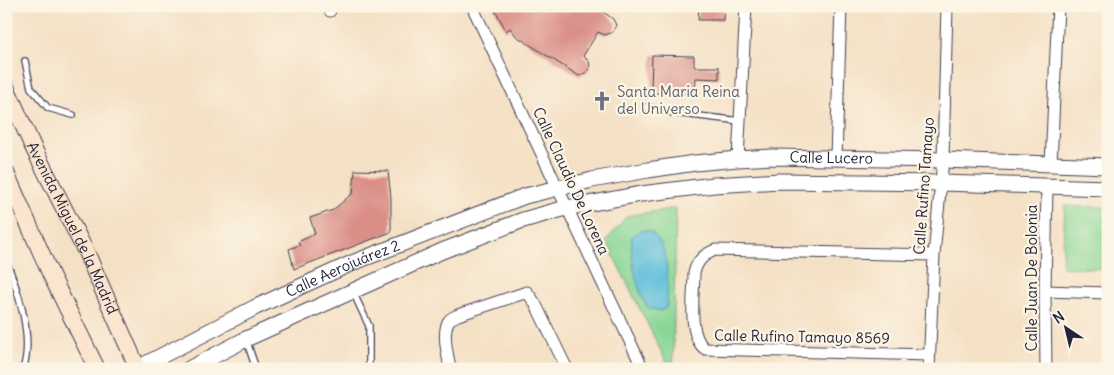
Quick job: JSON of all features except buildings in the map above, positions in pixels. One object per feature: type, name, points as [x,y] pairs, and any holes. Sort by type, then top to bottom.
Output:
[{"type":"main road","name":"Avenida Miguel de la Madrid","points":[[6,87],[87,254],[137,368]]},
{"type":"main road","points":[[6,173],[52,276],[97,369]]},
{"type":"street","name":"Calle Claudio De Lorena","points":[[472,6],[643,369]]},
{"type":"street","points":[[738,159],[746,6]]},
{"type":"street","points":[[836,157],[841,6]]},
{"type":"street","name":"Calle Rufino Tamayo","points":[[929,369],[934,255],[943,160],[948,6]]},
{"type":"street","points":[[1051,164],[1058,6]]},
{"type":"street","name":"Calle Lucero","points":[[558,189],[592,180],[648,170],[738,159],[836,157],[1108,166]]},
{"type":"street","name":"Calle Lucero","points":[[566,208],[641,194],[714,185],[805,181],[1108,188]]},
{"type":"street","name":"Calle Juan De Bolonia","points":[[1046,369],[1047,187]]},
{"type":"street","name":"Calle Aerojuárez 2","points":[[137,368],[256,307],[352,263],[525,196],[558,189]]},
{"type":"street","name":"Calle Aerojuárez 2","points":[[189,369],[246,339],[352,290],[491,231],[566,208]]},
{"type":"street","name":"Calle Rufino Tamayo 8569","points":[[929,355],[705,349],[696,338],[694,328],[694,273],[696,265],[701,258],[714,250],[934,255]]},
{"type":"street","points":[[1045,291],[1108,293]]},
{"type":"street","points":[[450,369],[446,333],[447,324],[450,319],[527,292],[538,307],[567,369]]},
{"type":"lane","points":[[25,61],[31,88],[48,108],[73,115]]},
{"type":"lane","points":[[646,107],[674,113],[740,121]]},
{"type":"lane","points":[[6,261],[22,311],[26,343],[25,362],[22,369]]},
{"type":"lane","points":[[352,290],[369,326],[369,369]]},
{"type":"lane","points":[[246,339],[256,369]]},
{"type":"green space","points":[[1065,206],[1108,207],[1108,269],[1062,267]]},
{"type":"green space","points":[[676,208],[673,369],[670,369],[606,241],[627,216]]},
{"type":"water","points":[[647,230],[660,243],[666,264],[667,307],[661,311],[648,308],[640,293],[633,263],[632,236],[639,231]]},
{"type":"place","name":"Santa Maria Reina del Universo","points":[[602,101]]}]
